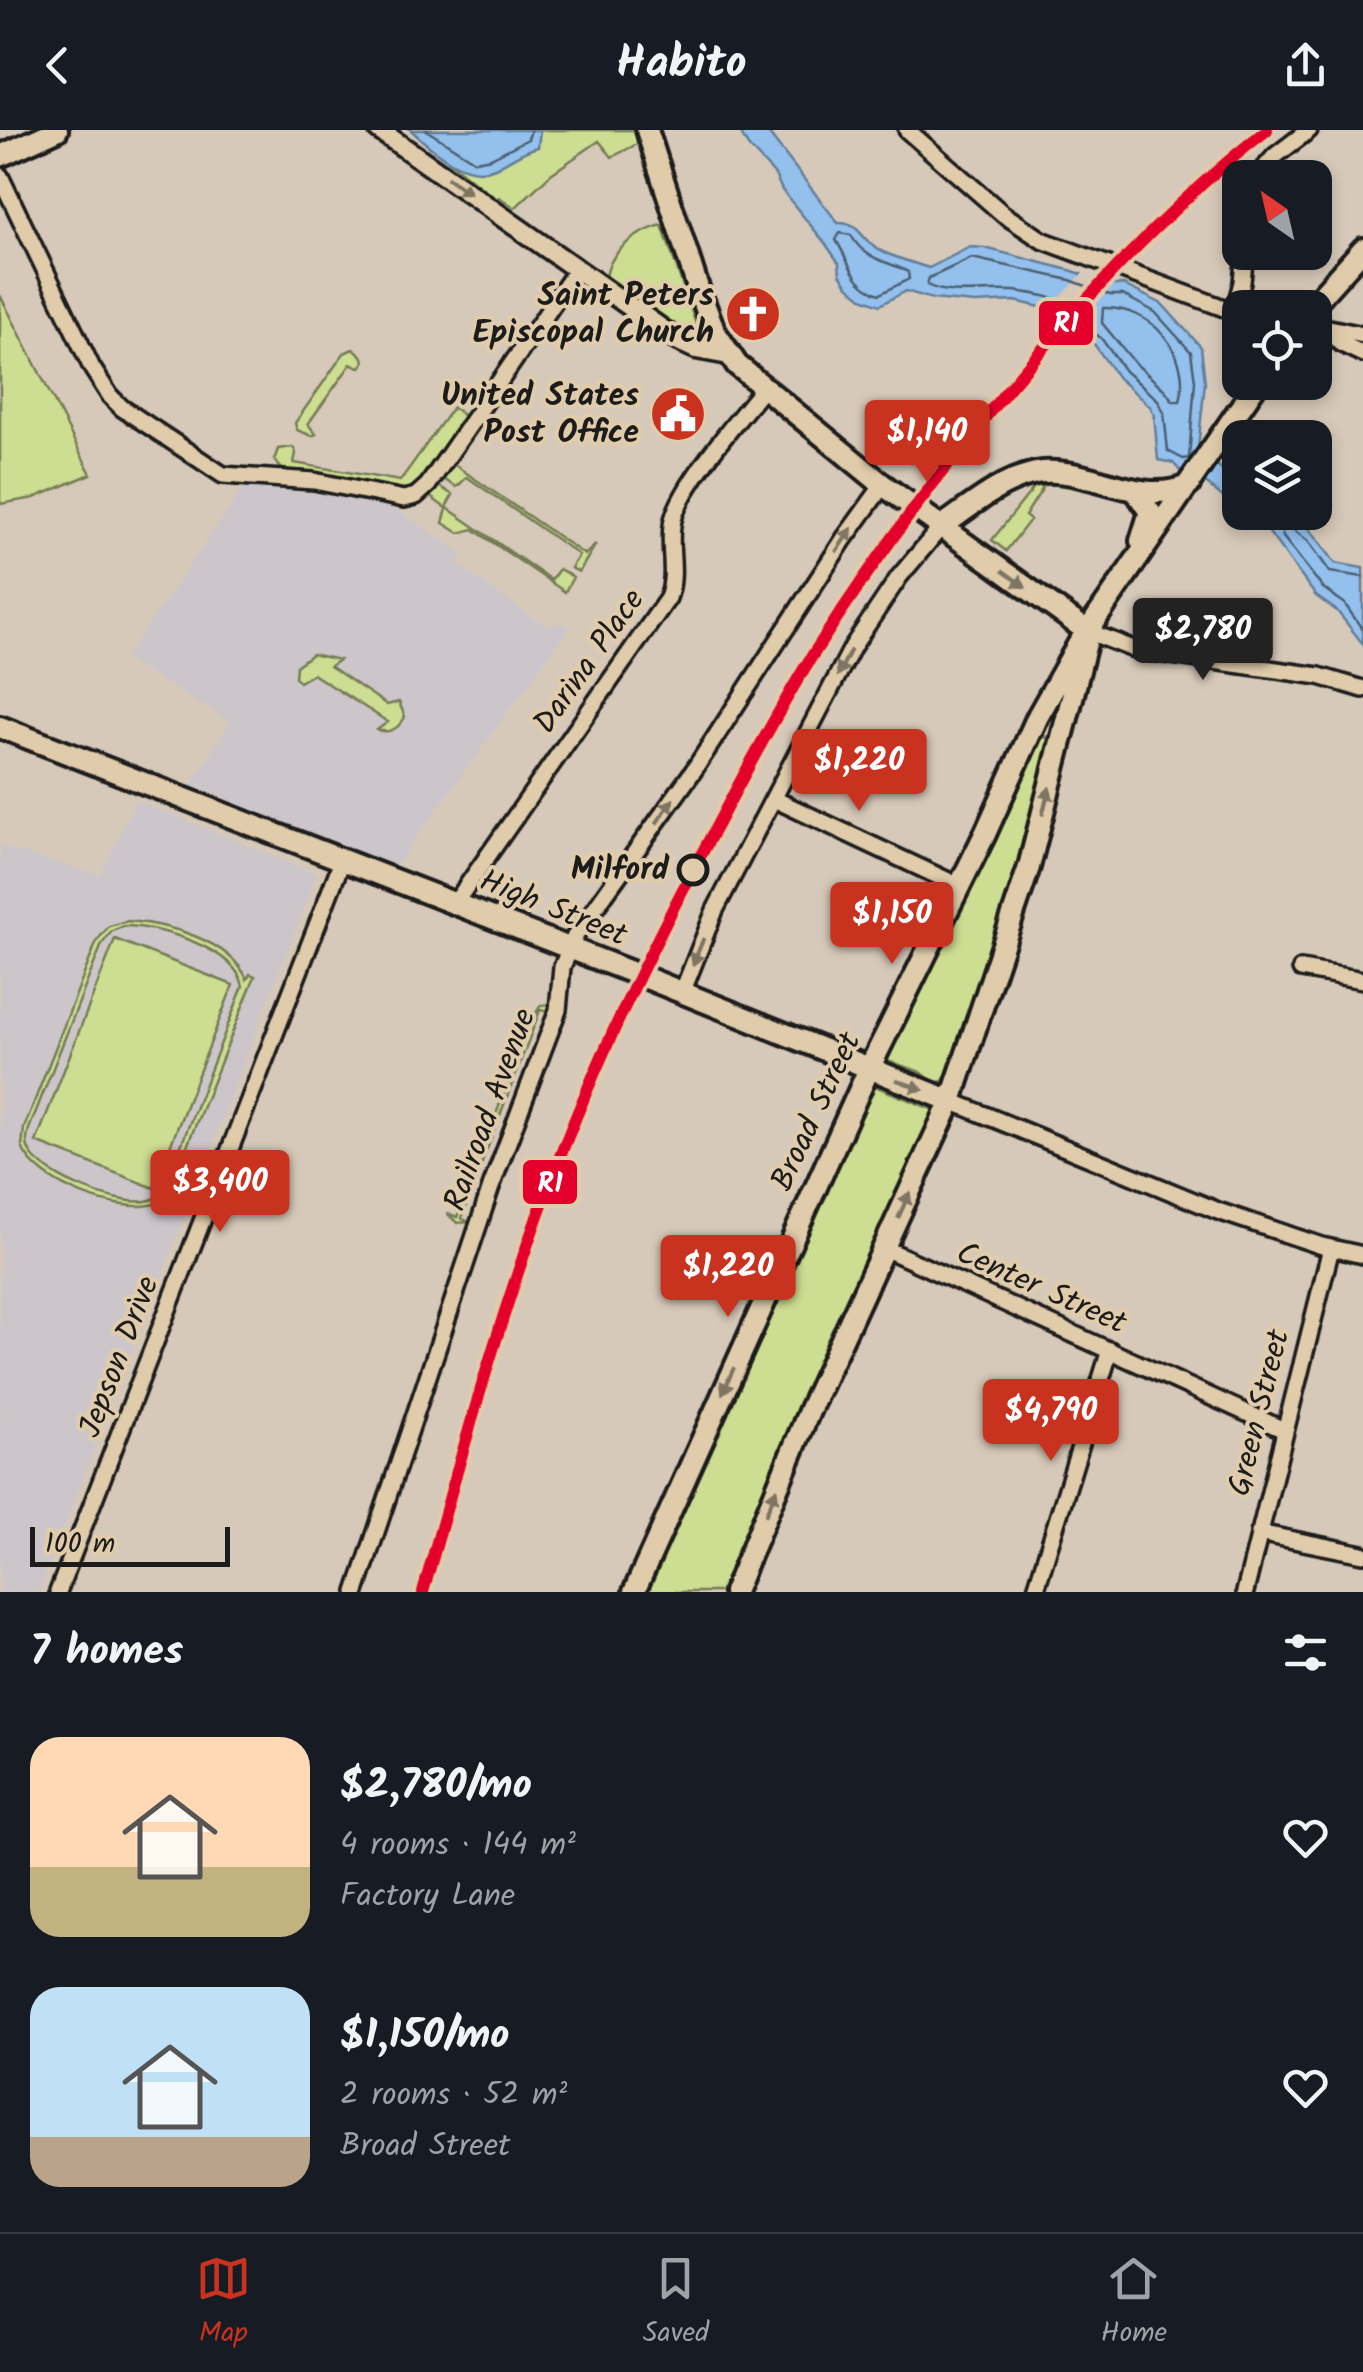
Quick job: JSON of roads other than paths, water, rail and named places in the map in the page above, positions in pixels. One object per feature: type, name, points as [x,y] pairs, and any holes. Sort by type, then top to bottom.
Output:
[{"type":"main road","points":[[0,156],[57,130]]},
{"type":"main road","points":[[648,130],[698,288],[715,332],[729,354],[763,390],[884,485],[1087,631],[1029,867],[951,1102],[810,1409],[734,1592]]},
{"type":"main road","points":[[1326,290],[1363,249]]},
{"type":"main road","points":[[1133,562],[1246,400]]},
{"type":"main road","points":[[941,526],[1001,488],[1034,474],[1057,473],[1135,490],[1167,492],[1191,482]]},
{"type":"main road","points":[[1133,562],[1150,518],[1148,507],[1135,490]]},
{"type":"main road","name":"Broad Street","points":[[634,1592],[869,1069],[1038,716],[1133,562]]},
{"type":"main road","points":[[1038,716],[1064,731]]},
{"type":"main road","name":"High Street","points":[[0,726],[570,948],[951,1102]]},
{"type":"street","points":[[379,130],[679,341],[729,354]]},
{"type":"street","points":[[907,130],[1003,214],[1042,240],[1222,308]]},
{"type":"street","points":[[1271,160],[1309,130]]},
{"type":"street","points":[[0,176],[92,368],[110,396],[135,417],[231,478],[314,481],[397,498],[416,496],[442,466],[576,271]]},
{"type":"street","points":[[1332,329],[1363,335]]},
{"type":"street","points":[[1332,336],[1363,354]]},
{"type":"street","name":"Darina Place","points":[[456,903],[668,598],[676,511],[703,468],[763,390]]},
{"type":"street","name":"Railroad Avenue","points":[[356,1592],[491,1188],[558,1010],[560,980],[570,948],[584,921],[694,770],[770,649],[884,485]]},
{"type":"street","points":[[682,993],[715,910],[853,646],[899,577],[941,526]]},
{"type":"street","points":[[1087,631],[1136,650],[1319,676],[1363,690]]},
{"type":"street","points":[[774,799],[959,886]]},
{"type":"street","name":"Jepson Drive","points":[[58,1592],[342,861]]},
{"type":"street","points":[[1301,969],[1363,980]]},
{"type":"street","name":"High Street","points":[[951,1102],[1218,1210],[1330,1248],[1363,1255]]},
{"type":"street","name":"Center Street","points":[[884,1248],[1284,1430]]},
{"type":"street","name":"Green Street","points":[[1245,1592],[1330,1248]]},
{"type":"street","points":[[1034,1592],[1110,1350]]},
{"type":"street","points":[[1259,1533],[1363,1554]]},
{"type":"water","points":[[411,130],[540,130],[538,147],[484,171],[449,161]]},
{"type":"water","points":[[739,130],[766,130],[838,223],[852,226],[870,244],[888,254],[929,268],[970,247],[985,248],[1112,285],[1124,285],[1162,304],[1201,347],[1205,382],[1198,448],[1222,469],[1222,496],[1207,484],[1183,474],[1173,463],[1158,460],[1150,406],[1118,378],[1094,344],[1076,338],[1079,316],[1015,301],[975,303],[932,299],[906,291],[880,305],[862,298],[848,286],[840,274],[839,263],[782,190],[775,175]]},
{"type":"water","points":[[1267,530],[1310,530],[1335,563],[1363,568],[1363,644],[1337,611],[1316,596]]},
{"type":"place","name":"Saint Peters Episcopal Church","points":[[753,314]]},
{"type":"place","name":"United States Post Office","points":[[678,414]]},
{"type":"place","name":"Milford","points":[[693,870]]}]
